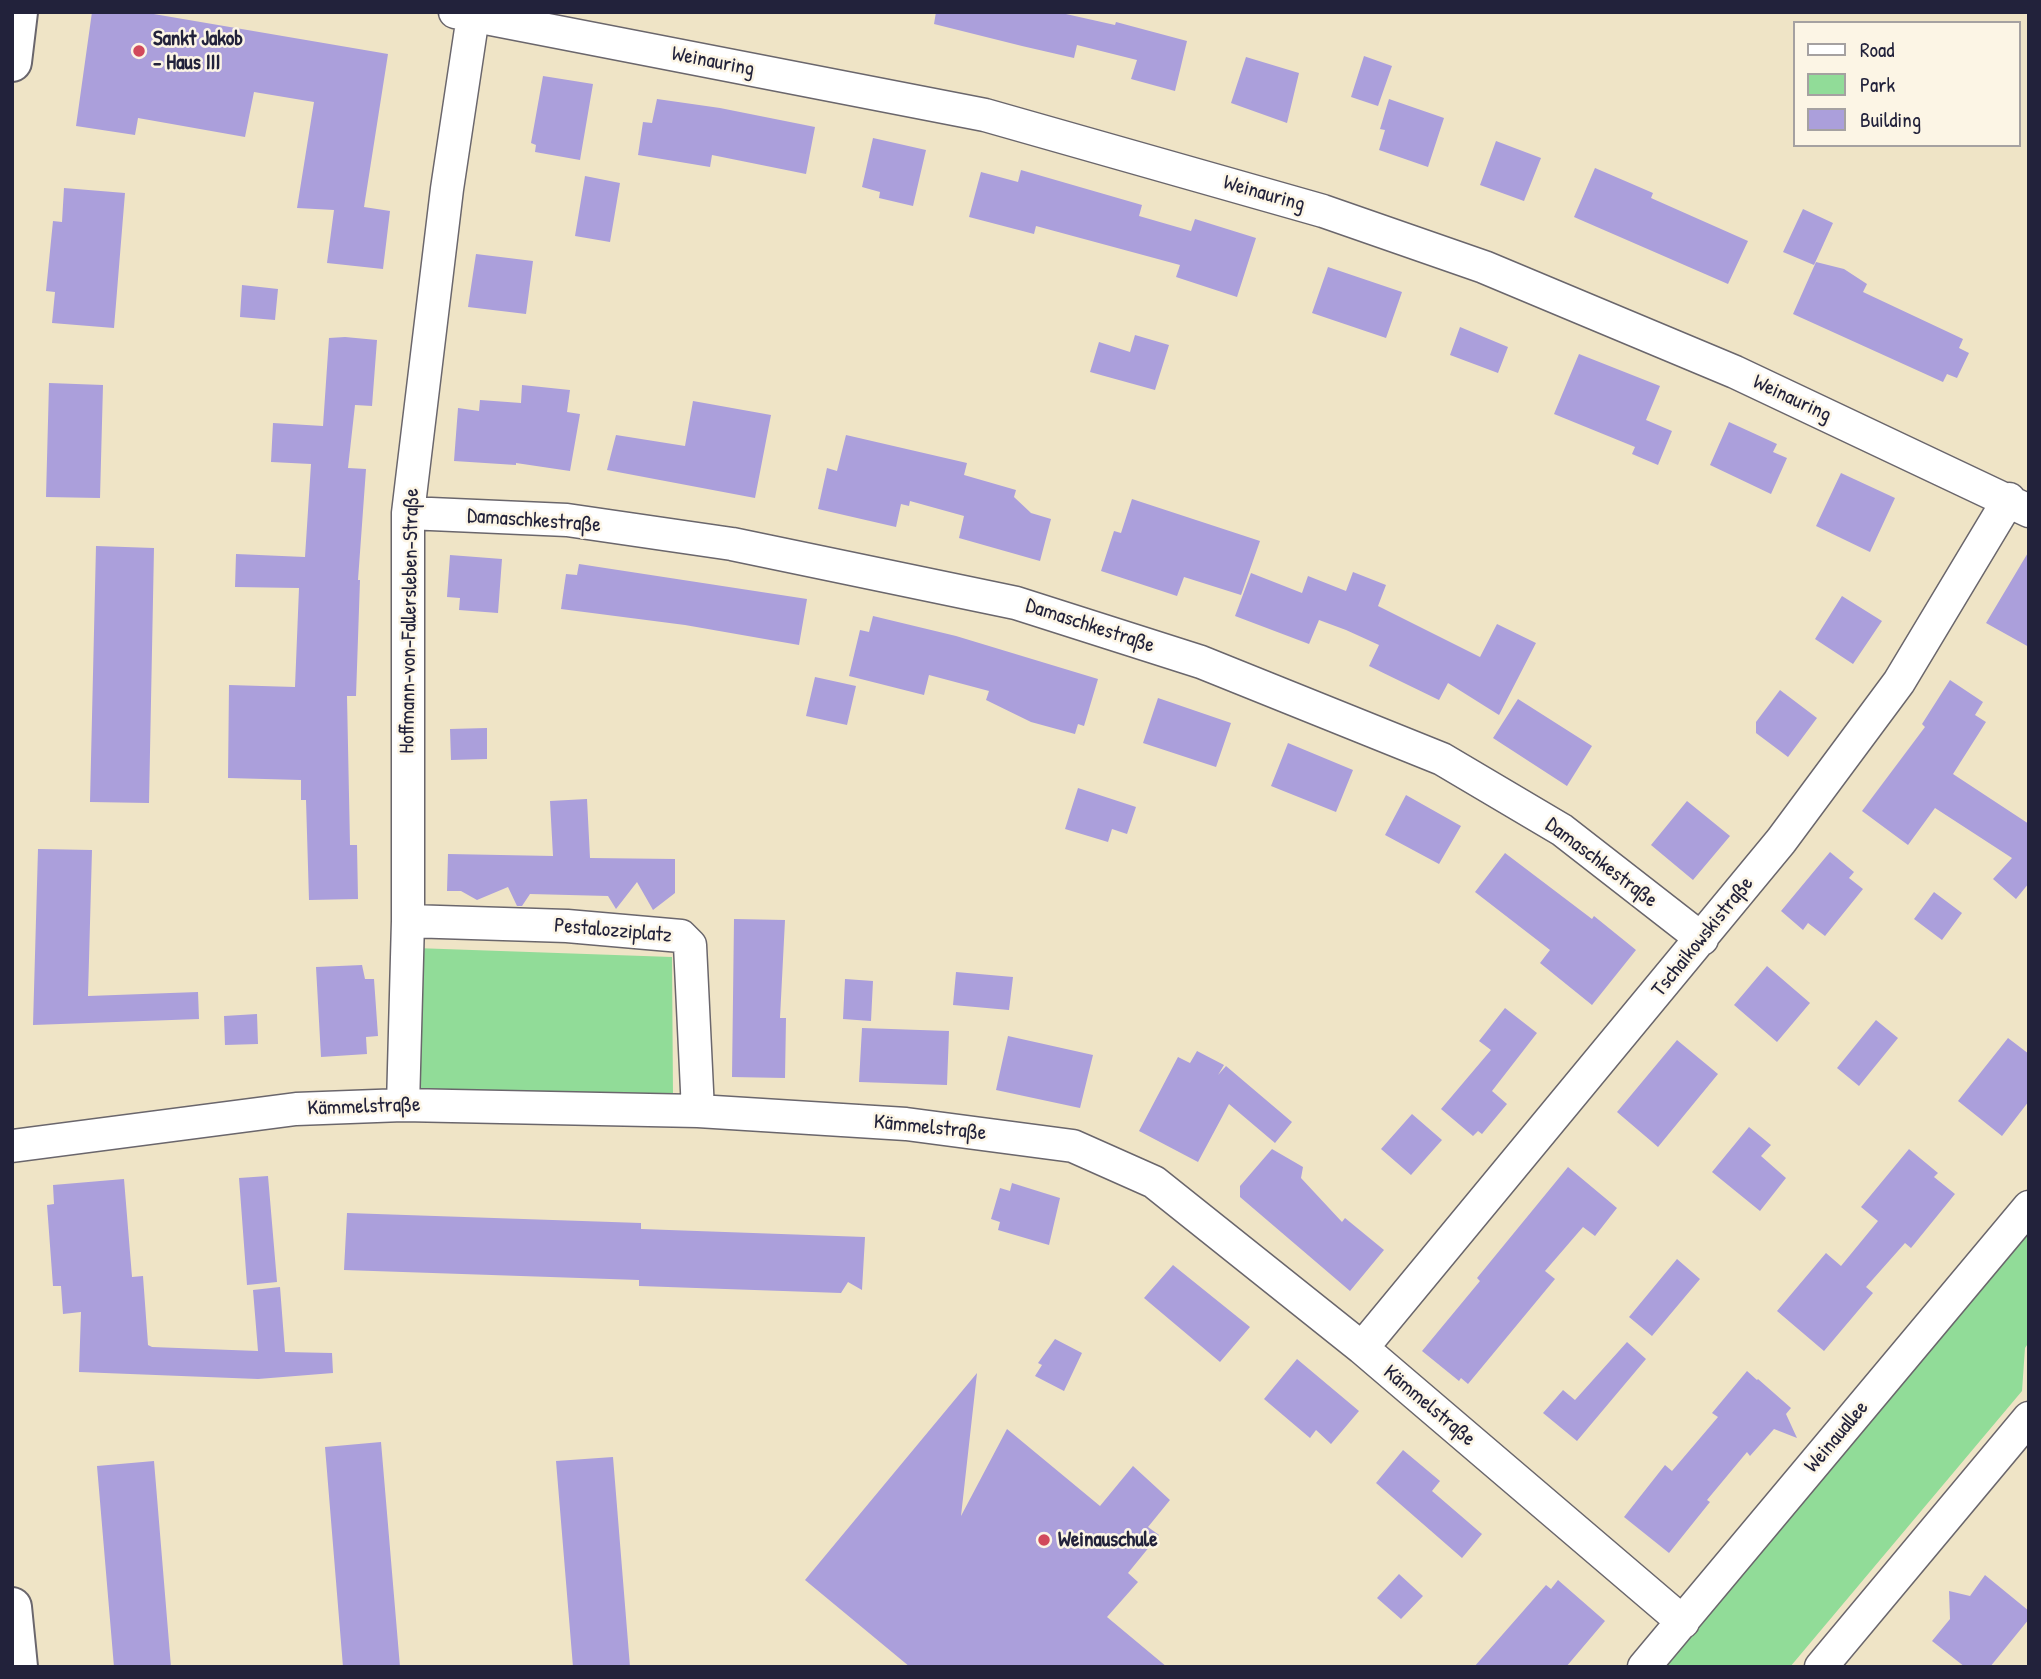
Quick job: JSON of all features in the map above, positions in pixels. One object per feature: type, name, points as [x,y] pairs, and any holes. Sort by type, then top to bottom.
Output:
[{"type":"main road","points":[[12,62],[18,12]]},
{"type":"main road","points":[[12,1606],[18,1667]]},
{"type":"street","name":"Weinauring","points":[[464,14],[985,115],[1323,211],[1484,267],[1735,372],[2019,505]]},
{"type":"street","name":"Hoffmann-von-Fallersleben-Straße","points":[[403,1105],[408,921],[408,513],[447,189],[464,14]]},
{"type":"street","name":"Tschaikowskistraße","points":[[1362,1348],[1781,841],[1899,682],[2019,505]]},
{"type":"street","name":"Damaschkestraße","points":[[408,513],[568,520],[732,544],[1016,603],[1201,662],[1442,759],[1562,830],[1702,939]]},
{"type":"street","name":"Pestalozziplatz","points":[[408,921],[567,926],[681,936],[690,945],[698,1111]]},
{"type":"street","name":"Kämmelstraße","points":[[12,1146],[296,1110],[403,1105],[698,1111],[906,1124],[1073,1146],[1154,1182],[1362,1348],[1682,1622]]},
{"type":"street","name":"Weinauallee","points":[[1644,1667],[2029,1207]]},
{"type":"street","points":[[1821,1667],[2029,1418]]},
{"type":"green space","points":[[415,948],[672,957],[673,1097],[417,1096]]},
{"type":"green space","points":[[2029,1227],[2029,1342],[2025,1348],[2022,1391],[1790,1667],[1661,1667]]},
{"type":"building","points":[[92,12],[142,12],[388,54],[364,207],[390,211],[383,269],[327,263],[334,210],[297,208],[314,102],[254,92],[245,137],[138,118],[135,135],[76,126]]},
{"type":"building","points":[[936,12],[1057,12],[1115,25],[1116,22],[1187,41],[1175,91],[1131,79],[1137,60],[1077,45],[1074,58],[1022,46],[934,24]]},
{"type":"building","points":[[1364,56],[1392,66],[1378,106],[1351,97]]},
{"type":"building","points":[[1246,57],[1299,73],[1287,123],[1231,103]]},
{"type":"building","points":[[543,76],[593,84],[580,160],[535,152],[536,145],[531,143]]},
{"type":"building","points":[[657,99],[720,108],[815,127],[806,174],[712,155],[710,167],[638,155],[643,122],[652,123]]},
{"type":"building","points":[[1389,99],[1444,118],[1428,167],[1379,150],[1385,130],[1380,129]]},
{"type":"building","points":[[873,138],[926,150],[913,206],[879,198],[880,192],[862,187]]},
{"type":"building","points":[[1496,141],[1541,158],[1524,201],[1480,185]]},
{"type":"building","points":[[1595,168],[1653,193],[1651,198],[1748,241],[1728,284],[1574,217]]},
{"type":"building","points":[[1021,170],[1142,205],[1139,216],[1191,231],[1195,219],[1256,238],[1237,297],[1176,277],[1180,265],[1036,226],[1034,234],[969,217],[981,172],[1018,182]]},
{"type":"building","points":[[585,176],[620,183],[610,242],[575,236]]},
{"type":"building","points":[[64,188],[125,193],[114,328],[52,323],[55,292],[46,291],[53,221],[62,222]]},
{"type":"building","points":[[1803,209],[1833,223],[1814,265],[1783,252]]},
{"type":"building","points":[[476,254],[533,261],[526,314],[468,307]]},
{"type":"building","points":[[1816,262],[1844,269],[1867,284],[1863,292],[1963,339],[1959,348],[1969,353],[1957,378],[1947,374],[1943,382],[1793,314]]},
{"type":"building","points":[[1328,267],[1402,292],[1386,338],[1312,313]]},
{"type":"building","points":[[242,285],[278,289],[275,320],[240,317]]},
{"type":"building","points":[[1460,327],[1508,347],[1498,373],[1450,355]]},
{"type":"building","points":[[1135,335],[1169,345],[1155,390],[1090,372],[1099,342],[1130,352]]},
{"type":"building","points":[[329,338],[377,340],[372,406],[355,405],[348,468],[366,469],[358,580],[356,696],[347,696],[350,845],[357,845],[358,899],[309,900],[306,800],[301,800],[301,780],[228,778],[229,685],[295,687],[299,588],[235,587],[236,554],[305,557],[311,464],[271,462],[273,423],[323,426]]},
{"type":"building","points":[[1579,354],[1660,386],[1646,420],[1672,431],[1658,465],[1632,454],[1635,447],[1554,414]]},
{"type":"building","points":[[49,383],[103,385],[100,498],[46,497]]},
{"type":"building","points":[[522,385],[570,390],[567,412],[580,414],[570,471],[516,463],[454,461],[458,408],[479,411],[480,400],[521,403]]},
{"type":"building","points":[[693,401],[771,415],[755,498],[607,470],[616,435],[685,446]]},
{"type":"building","points":[[1729,422],[1777,444],[1773,452],[1787,458],[1771,494],[1710,465]]},
{"type":"building","points":[[846,435],[967,463],[964,475],[1016,490],[1014,497],[1031,513],[1051,519],[1040,561],[959,538],[964,516],[910,501],[909,506],[901,504],[896,527],[818,509],[827,468],[837,471]]},
{"type":"building","points":[[1841,473],[1895,498],[1870,552],[1816,526]]},
{"type":"building","points":[[1132,499],[1260,541],[1241,595],[1184,577],[1177,596],[1101,571],[1114,531],[1121,533]]},
{"type":"building","points":[[96,546],[154,548],[149,803],[90,802]]},
{"type":"building","points":[[2029,551],[2029,647],[1986,623]]},
{"type":"building","points":[[450,555],[502,559],[498,613],[459,610],[460,598],[447,597]]},
{"type":"building","points":[[579,564],[807,599],[799,645],[685,625],[561,609],[566,574],[577,575]]},
{"type":"building","points":[[1353,572],[1386,585],[1378,606],[1480,657],[1497,624],[1536,643],[1499,715],[1448,683],[1439,700],[1369,666],[1379,645],[1346,630],[1319,620],[1309,644],[1235,616],[1251,573],[1302,593],[1308,576],[1346,591]]},
{"type":"building","points":[[1842,596],[1882,621],[1853,664],[1815,639]]},
{"type":"building","points":[[873,616],[956,636],[1098,679],[1084,726],[1078,724],[1075,734],[1031,722],[986,700],[989,691],[929,675],[924,695],[849,676],[860,630],[869,632]]},
{"type":"building","points":[[815,677],[856,686],[847,725],[806,716]]},
{"type":"building","points":[[1950,680],[1983,702],[1975,715],[1986,722],[1953,774],[2029,824],[2029,883],[2016,899],[1993,879],[2012,858],[1935,808],[1908,845],[1862,811],[1925,727],[1922,724]]},
{"type":"building","points":[[1780,690],[1817,718],[1788,757],[1756,733],[1756,722]]},
{"type":"building","points":[[1158,698],[1231,723],[1216,767],[1143,743]]},
{"type":"building","points":[[1518,699],[1592,746],[1567,786],[1493,738]]},
{"type":"building","points":[[487,728],[487,759],[451,760],[450,729]]},
{"type":"building","points":[[1288,743],[1353,770],[1336,812],[1271,786]]},
{"type":"building","points":[[1078,788],[1136,807],[1127,834],[1112,829],[1108,842],[1065,829]]},
{"type":"building","points":[[1406,795],[1461,826],[1439,864],[1385,835]]},
{"type":"building","points":[[587,799],[590,858],[675,859],[675,893],[653,910],[637,882],[616,909],[608,896],[530,894],[522,906],[517,906],[508,887],[477,900],[461,891],[447,891],[448,854],[553,856],[550,801]]},
{"type":"building","points":[[1687,801],[1730,836],[1693,880],[1651,845]]},
{"type":"building","points":[[38,849],[92,850],[88,996],[198,992],[199,1019],[33,1025]]},
{"type":"building","points":[[1830,852],[1854,872],[1849,878],[1863,889],[1825,936],[1808,923],[1803,930],[1781,911]]},
{"type":"building","points":[[1505,853],[1592,919],[1594,916],[1636,950],[1592,1005],[1540,963],[1550,950],[1475,892]]},
{"type":"building","points":[[1934,892],[1962,913],[1942,940],[1914,919]]},
{"type":"building","points":[[734,919],[785,920],[780,1018],[786,1018],[785,1078],[732,1077]]},
{"type":"building","points":[[362,965],[365,979],[374,979],[378,1036],[366,1037],[367,1054],[321,1057],[316,967]]},
{"type":"building","points":[[1767,966],[1810,1003],[1777,1042],[1734,1005]]},
{"type":"building","points":[[956,972],[1013,977],[1009,1010],[953,1005]]},
{"type":"building","points":[[845,979],[873,981],[871,1021],[843,1019]]},
{"type":"building","points":[[1505,1008],[1537,1033],[1492,1091],[1507,1104],[1482,1134],[1478,1131],[1473,1136],[1441,1109],[1491,1050],[1479,1041]]},
{"type":"building","points":[[257,1014],[258,1044],[225,1045],[224,1016]]},
{"type":"building","points":[[1876,1020],[1898,1038],[1859,1086],[1837,1068]]},
{"type":"building","points":[[862,1028],[949,1031],[947,1085],[859,1082]]},
{"type":"building","points":[[1008,1036],[1093,1055],[1080,1108],[996,1090]]},
{"type":"building","points":[[2008,1038],[2029,1054],[2029,1101],[2002,1136],[1958,1101]]},
{"type":"building","points":[[1677,1040],[1718,1074],[1658,1147],[1617,1112]]},
{"type":"building","points":[[1197,1051],[1224,1065],[1218,1075],[1226,1066],[1292,1122],[1275,1143],[1229,1104],[1198,1162],[1139,1131],[1178,1057],[1190,1063]]},
{"type":"building","points":[[1412,1114],[1442,1140],[1411,1175],[1381,1149]]},
{"type":"building","points":[[1749,1127],[1771,1145],[1761,1156],[1786,1178],[1760,1211],[1712,1172]]},
{"type":"building","points":[[1272,1149],[1303,1167],[1301,1178],[1342,1222],[1345,1218],[1384,1250],[1350,1291],[1240,1197],[1240,1186]]},
{"type":"building","points":[[1909,1149],[1938,1173],[1934,1177],[1955,1194],[1911,1248],[1905,1243],[1866,1287],[1873,1293],[1824,1351],[1777,1311],[1826,1253],[1841,1266],[1878,1221],[1861,1207]]},
{"type":"building","points":[[1568,1167],[1617,1208],[1595,1236],[1583,1227],[1545,1271],[1555,1279],[1468,1384],[1461,1378],[1459,1381],[1422,1351],[1480,1281],[1477,1278]]},
{"type":"building","points":[[268,1176],[277,1282],[247,1285],[239,1178]]},
{"type":"building","points":[[124,1179],[132,1277],[143,1276],[148,1345],[258,1351],[253,1290],[280,1287],[285,1352],[332,1353],[333,1373],[258,1379],[79,1372],[81,1312],[63,1314],[61,1286],[53,1286],[47,1205],[54,1204],[53,1185]]},
{"type":"building","points":[[1012,1183],[1060,1198],[1049,1245],[998,1230],[1000,1222],[991,1219],[1000,1188],[1010,1191]]},
{"type":"building","points":[[347,1213],[641,1223],[641,1229],[865,1237],[862,1290],[848,1282],[841,1293],[639,1286],[639,1280],[344,1270]]},
{"type":"building","points":[[1677,1259],[1700,1279],[1652,1336],[1629,1317]]},
{"type":"building","points":[[1173,1265],[1250,1327],[1220,1362],[1144,1298]]},
{"type":"building","points":[[1055,1339],[1082,1353],[1064,1391],[1035,1376],[1042,1365],[1038,1363]]},
{"type":"building","points":[[1627,1342],[1646,1359],[1577,1441],[1543,1413],[1563,1390],[1575,1400]]},
{"type":"building","points":[[1297,1359],[1359,1411],[1331,1444],[1316,1430],[1310,1438],[1264,1399]]},
{"type":"building","points":[[1747,1371],[1791,1408],[1786,1414],[1797,1438],[1774,1429],[1750,1456],[1747,1452],[1707,1500],[1710,1502],[1669,1553],[1624,1517],[1665,1465],[1672,1471],[1718,1417],[1712,1413]]},
{"type":"building","name":"Weinauschule","points":[[977,1373],[961,1516],[1007,1429],[1100,1506],[1133,1466],[1170,1500],[1148,1527],[1159,1535],[1128,1573],[1138,1582],[1107,1617],[1167,1667],[910,1667],[805,1580]]},
{"type":"building","points":[[381,1442],[400,1667],[343,1667],[325,1447]]},
{"type":"building","points":[[1403,1450],[1440,1481],[1432,1491],[1482,1534],[1462,1558],[1376,1483]]},
{"type":"building","points":[[613,1457],[630,1667],[573,1667],[556,1461]]},
{"type":"building","points":[[154,1461],[171,1667],[114,1667],[97,1466]]},
{"type":"building","points":[[1399,1574],[1423,1596],[1401,1619],[1377,1598]]},
{"type":"building","points":[[1985,1575],[2029,1611],[2029,1619],[1990,1667],[1965,1667],[1932,1641],[1950,1619],[1949,1591],[1970,1596]]},
{"type":"building","points":[[1558,1580],[1605,1621],[1566,1667],[1474,1667],[1546,1585],[1551,1589]]},
{"type":"place","name":"Sankt Jakob - Haus III","points":[[139,51]]},
{"type":"place","name":"Weinauschule","points":[[1044,1540]]}]
